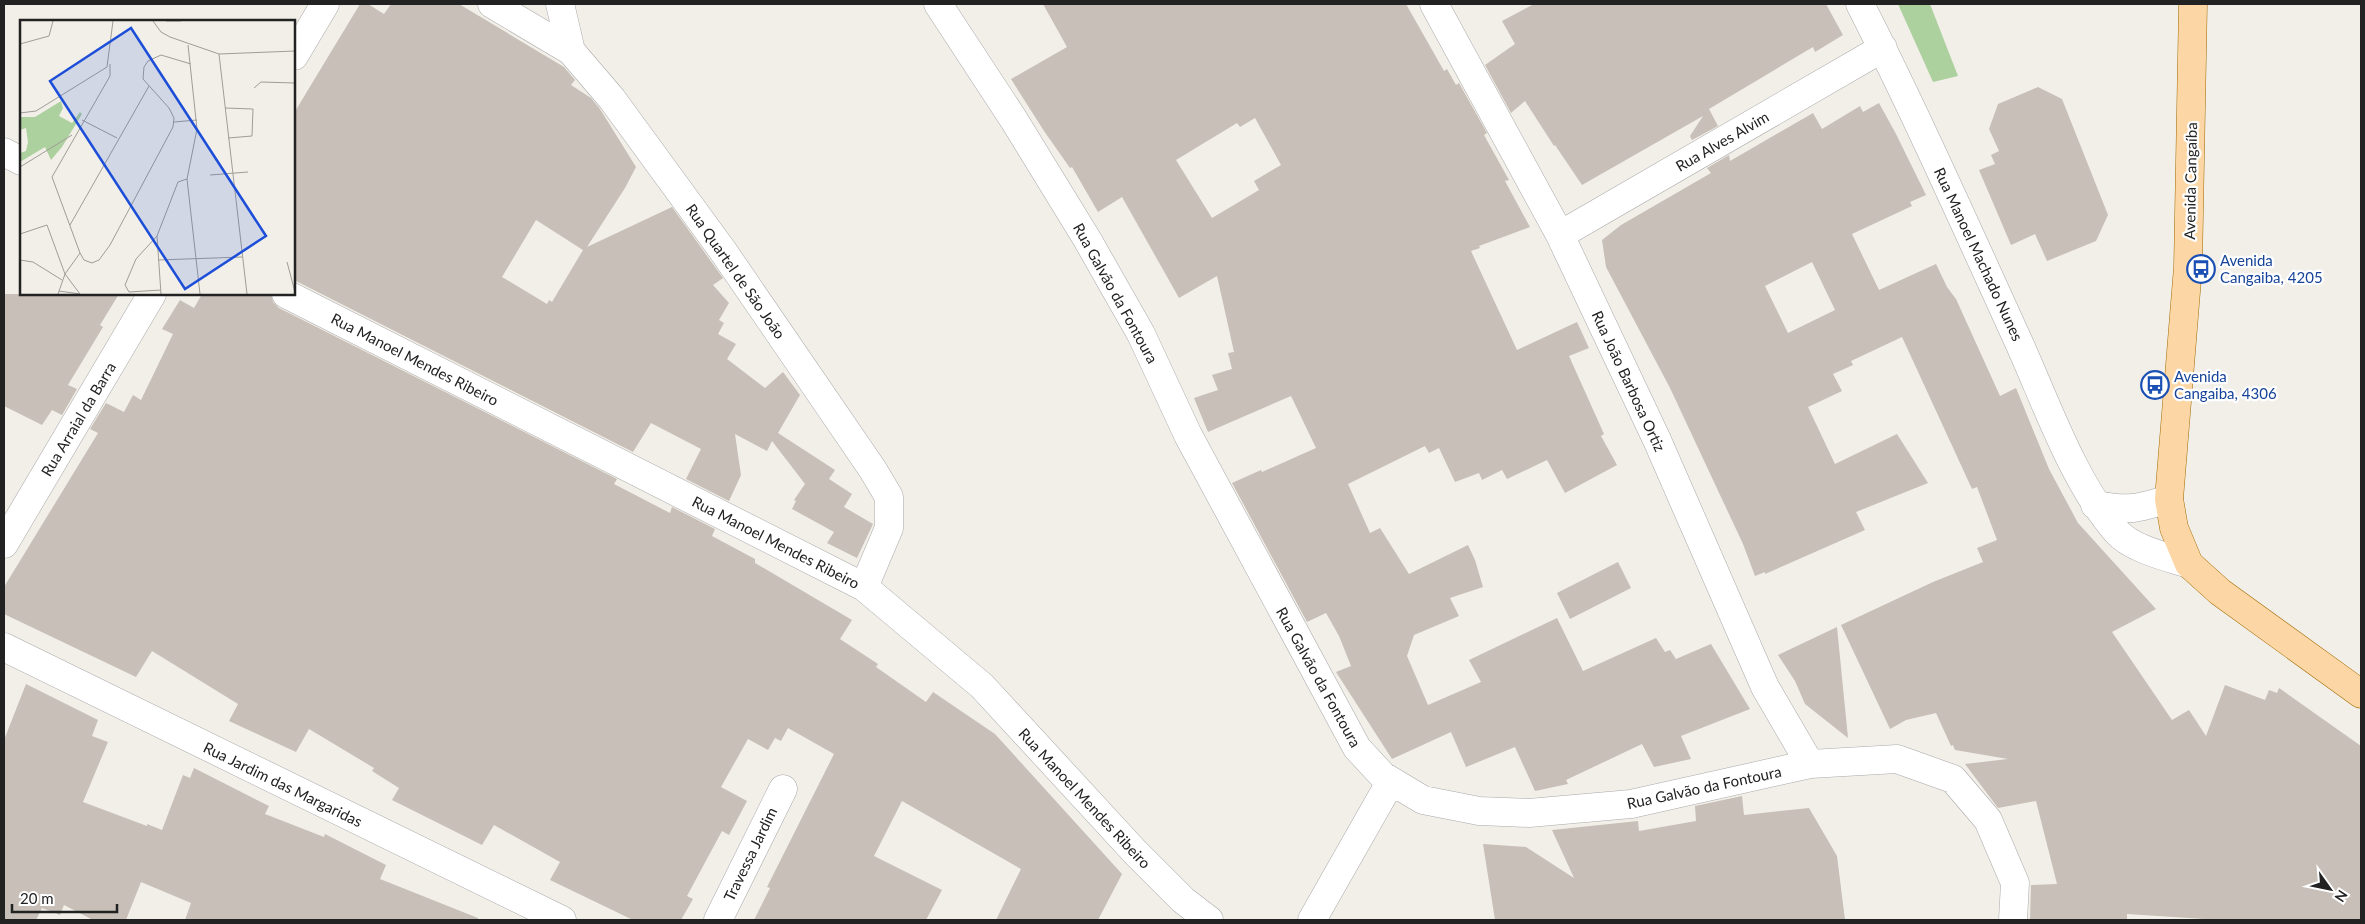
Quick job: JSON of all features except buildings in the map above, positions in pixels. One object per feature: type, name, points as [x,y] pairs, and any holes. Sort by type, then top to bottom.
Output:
[{"type":"main road","name":"Avenida Cangaíba","points":[[2189,564],[2174,528],[2170,499],[2188,267],[2194,4]]},
{"type":"main road","points":[[2189,564],[2220,592],[2361,694]]},
{"type":"street","points":[[295,54],[325,4]]},
{"type":"street","name":"Rua Quartel de São João","points":[[492,4],[571,51],[612,99],[723,251],[873,470],[889,497],[889,528],[864,587]]},
{"type":"street","points":[[560,4],[571,51]]},
{"type":"street","name":"Rua Galvão da Fontoura","points":[[938,4],[1030,146],[1087,239],[1141,334],[1188,435],[1357,748],[1383,776],[1424,800],[1479,811],[1529,813],[1631,804],[1810,764],[1897,759],[1953,779],[1988,820],[2015,883],[2013,920]]},
{"type":"street","name":"Rua João Barbosa Ortiz","points":[[1434,4],[1560,234],[1657,440],[1765,687],[1810,764]]},
{"type":"street","name":"Rua Manoel Machado Nunes","points":[[1860,4],[1883,48],[2073,462],[2096,505],[2119,534],[2148,551],[2189,564]]},
{"type":"street","name":"Rua Alves Alvim","points":[[1560,234],[1883,48]]},
{"type":"street","points":[[4,152],[20,160]]},
{"type":"street","name":"Rua Arraial da Barra","points":[[4,544],[151,295]]},
{"type":"street","name":"Rua Manoel Mendes Ribeiro","points":[[288,295],[864,587],[982,686],[1135,852],[1182,900],[1209,920]]},
{"type":"street","points":[[2096,505],[2138,509],[2170,499]]},
{"type":"street","name":"Rua Jardim das Margaridas","points":[[4,647],[562,920]]},
{"type":"street","points":[[1312,920],[1391,781]]},
{"type":"street","name":"Travessa Jardim","points":[[718,920],[783,788]]},
{"type":"green space","points":[[1898,4],[1930,4],[1958,76],[1933,82]]},
{"type":"place","name":"Avenida Cangaiba, 4205","points":[[2201,269]]},
{"type":"place","name":"Avenida Cangaiba, 4306","points":[[2155,385]]}]
